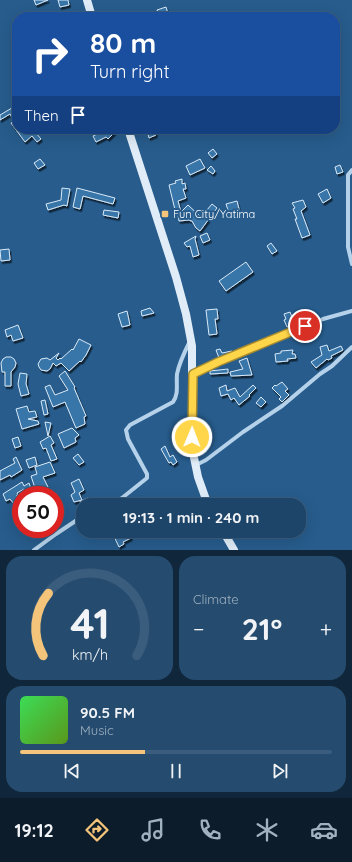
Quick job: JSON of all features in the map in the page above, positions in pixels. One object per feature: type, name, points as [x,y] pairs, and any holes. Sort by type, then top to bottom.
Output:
[{"type":"main road","points":[[87,0],[91,12]]},
{"type":"main road","points":[[130,134],[176,277],[186,314],[192,346],[192,437],[195,465],[205,498]]},
{"type":"main road","points":[[227,538],[234,550]]},
{"type":"street","points":[[352,170],[348,175],[348,247],[352,264]]},
{"type":"street","points":[[193,374],[218,362],[323,319],[352,311]]},
{"type":"street","points":[[122,498],[147,478],[147,474],[128,439],[126,433],[127,428],[175,400],[177,374],[190,340]]},
{"type":"street","points":[[195,465],[206,460],[243,432],[282,406],[320,374],[332,366],[352,347]]},
{"type":"street","points":[[34,550],[76,521]]},
{"type":"building","points":[[34,0],[48,0],[36,5]]},
{"type":"building","points":[[58,0],[68,0],[69,5],[60,7]]},
{"type":"building","points":[[166,7],[167,12],[158,12],[157,10]]},
{"type":"building","points":[[12,108],[12,118],[10,114],[0,120],[0,115]]},
{"type":"building","points":[[19,134],[37,134],[41,139],[37,142],[32,136],[25,142]]},
{"type":"building","points":[[97,134],[113,134],[108,139],[106,137],[96,142],[93,136]]},
{"type":"building","points":[[148,134],[156,134],[156,135],[149,138]]},
{"type":"building","points":[[213,149],[217,154],[212,158],[208,153]]},
{"type":"building","points":[[40,159],[45,165],[38,169],[34,163]]},
{"type":"building","points":[[200,159],[205,168],[190,175],[186,166]]},
{"type":"building","points":[[340,165],[343,172],[337,174],[335,167]]},
{"type":"building","points":[[211,166],[215,171],[213,174],[207,170]]},
{"type":"building","points":[[182,179],[182,184],[185,183],[186,189],[183,189],[186,198],[178,201],[181,212],[176,214],[169,185]]},
{"type":"building","points":[[62,188],[70,189],[67,206],[64,205],[48,210],[46,204],[61,200]]},
{"type":"building","points":[[77,188],[115,198],[113,204],[83,196],[80,209],[73,207]]},
{"type":"building","points":[[327,189],[331,198],[323,203],[318,194]]},
{"type":"building","points":[[303,200],[306,207],[301,211],[310,235],[302,238],[295,219],[297,219],[293,209],[295,208],[292,203]]},
{"type":"building","points":[[237,201],[240,213],[230,216],[226,204]]},
{"type":"building","points":[[212,204],[217,208],[200,231],[196,228],[192,221],[179,221],[178,215],[188,205],[201,217]]},
{"type":"building","points":[[104,210],[119,212],[118,218],[103,215]]},
{"type":"building","points":[[207,233],[210,240],[203,243],[200,236]]},
{"type":"building","points":[[196,236],[195,239],[199,255],[193,257],[190,246],[187,247],[184,243]]},
{"type":"building","points":[[271,243],[277,251],[272,254],[267,246]]},
{"type":"building","points":[[9,249],[10,260],[1,261],[0,250]]},
{"type":"building","points":[[246,262],[253,272],[226,291],[219,281]]},
{"type":"building","points":[[150,308],[154,313],[142,316],[141,311]]},
{"type":"building","points":[[217,309],[218,319],[215,319],[217,334],[209,335],[206,310]]},
{"type":"building","points":[[127,311],[130,325],[122,327],[118,314]]},
{"type":"building","points":[[290,312],[295,325],[287,327],[284,320],[286,319],[284,314]]},
{"type":"building","points":[[18,325],[23,338],[13,341],[11,335],[7,337],[5,330]]},
{"type":"building","points":[[79,339],[91,345],[81,362],[80,361],[69,371],[61,363],[56,366],[53,363],[47,371],[41,370],[38,364],[41,359],[47,358],[50,360],[59,353],[56,358],[58,360],[60,358],[61,359],[72,349],[73,350]]},
{"type":"building","points":[[327,345],[329,351],[341,346],[343,350],[331,356],[332,358],[327,359],[316,368],[311,362],[322,355],[320,347]]},
{"type":"building","points":[[220,349],[222,353],[232,352],[219,358],[216,350]]},
{"type":"building","points":[[293,350],[292,354],[295,354],[296,358],[287,359],[288,361],[276,362],[275,354],[281,353],[281,351]]},
{"type":"building","points":[[6,357],[11,357],[16,363],[11,372],[11,386],[5,386],[5,372],[2,372],[1,363]]},
{"type":"building","points":[[247,358],[252,375],[231,376],[230,372],[243,369],[239,361]]},
{"type":"building","points":[[228,369],[228,373],[210,374],[210,371]]},
{"type":"building","points":[[65,371],[75,387],[74,388],[86,416],[84,417],[85,424],[76,428],[65,402],[53,407],[45,387],[50,385],[55,395],[68,390],[59,376]]},
{"type":"building","points":[[20,373],[27,374],[26,384],[29,394],[21,396],[18,384]]},
{"type":"building","points":[[282,382],[288,389],[285,391],[289,395],[282,402],[279,399],[281,397],[272,388]]},
{"type":"building","points":[[226,385],[227,391],[235,388],[240,397],[253,385],[256,388],[249,395],[250,396],[239,405],[234,398],[231,400],[228,394],[221,396],[219,388]]},
{"type":"building","points":[[261,397],[266,402],[261,407],[256,403]]},
{"type":"building","points":[[45,400],[48,414],[44,415],[41,401]]},
{"type":"building","points":[[27,406],[29,412],[35,411],[37,417],[28,419],[38,421],[39,424],[22,429],[16,409]]},
{"type":"building","points":[[45,422],[51,423],[48,436]]},
{"type":"building","points":[[72,428],[79,435],[75,438],[76,442],[64,448],[58,434]]},
{"type":"building","points":[[50,436],[54,443],[51,445],[57,459],[51,461],[46,448],[43,449],[40,442]]},
{"type":"building","points":[[18,437],[21,446],[15,448],[12,439]]},
{"type":"building","points":[[165,446],[170,457],[173,455],[177,462],[173,465],[171,462],[169,463],[161,449]]},
{"type":"building","points":[[78,454],[84,462],[79,465],[73,458]]},
{"type":"building","points":[[16,457],[22,470],[11,477],[10,475],[0,480],[0,471],[15,463],[13,459]]},
{"type":"building","points":[[35,457],[37,465],[29,468],[26,460]]},
{"type":"building","points":[[50,462],[55,473],[43,477],[48,486],[34,486],[31,476],[37,474],[35,467]]},
{"type":"building","points":[[79,479],[84,490],[79,493],[81,498],[76,498],[76,502],[74,502],[71,495],[75,492],[71,483]]},
{"type":"building","points":[[22,482],[24,486],[16,486]]},
{"type":"building","points":[[12,488],[12,502],[10,499],[6,501],[3,494]]},
{"type":"building","points":[[115,538],[131,538],[123,542],[124,544],[119,547]]},
{"type":"place","name":"Fun City/Yatima","points":[[165,214]]},
{"type":"route","points":[[192,437],[193,374],[305,326]]}]
